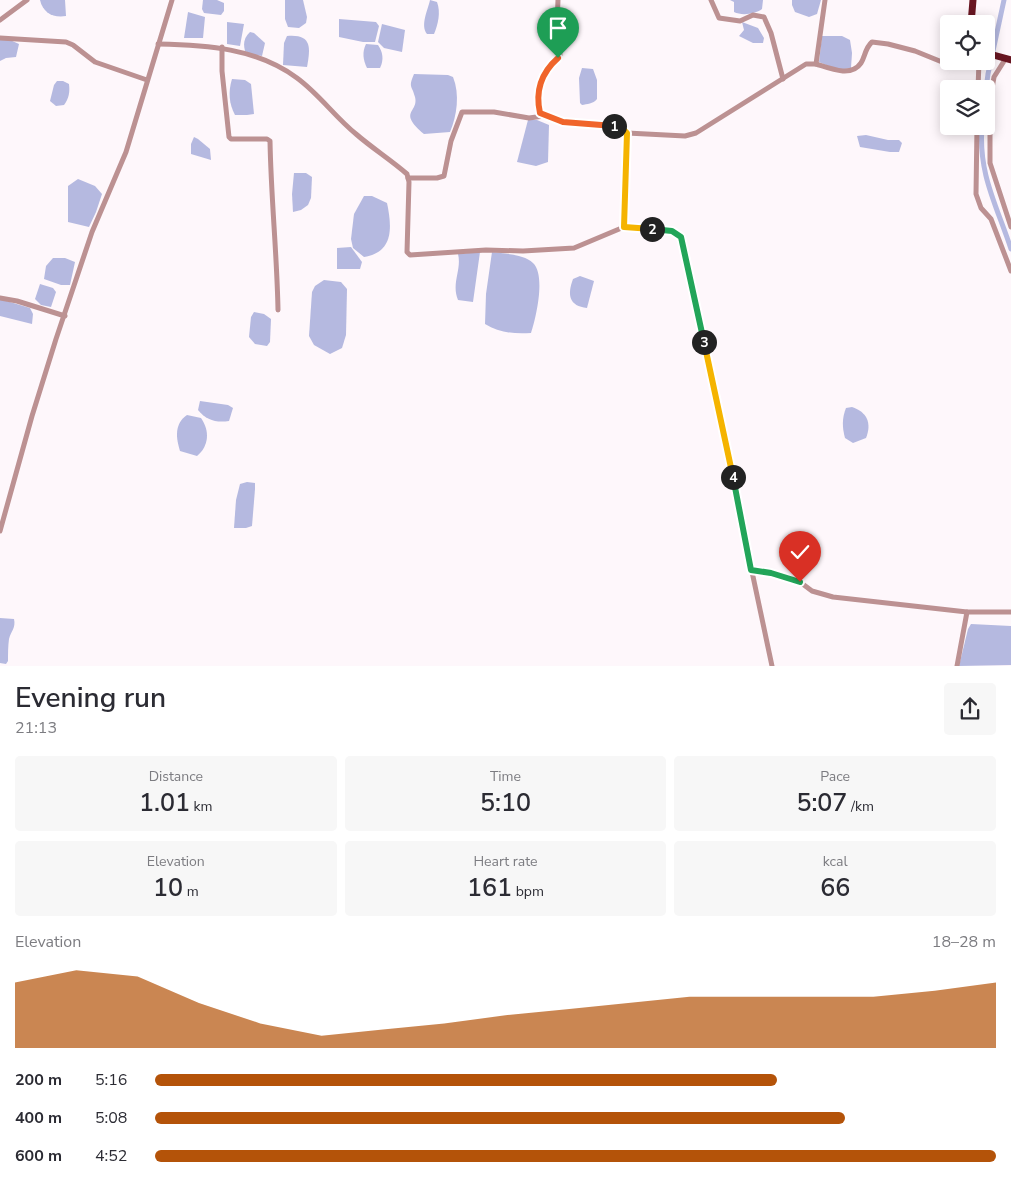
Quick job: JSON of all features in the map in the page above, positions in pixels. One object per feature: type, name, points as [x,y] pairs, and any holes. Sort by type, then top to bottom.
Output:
[{"type":"highway","points":[[972,15],[973,0]]},
{"type":"street","points":[[0,20],[27,0]]},
{"type":"street","points":[[0,531],[32,416],[92,232],[126,152],[172,0]]},
{"type":"street","points":[[544,116],[540,113],[538,104],[540,78],[560,54],[557,24],[558,0]]},
{"type":"street","points":[[712,0],[719,18],[740,21],[753,15],[764,17],[771,33],[783,79]]},
{"type":"street","points":[[816,64],[825,0]]},
{"type":"street","points":[[0,38],[66,42],[95,62],[147,80]]},
{"type":"street","points":[[408,178],[437,178],[444,176],[451,140],[462,112],[494,112],[529,118],[544,116],[563,122],[621,127],[627,133],[685,136],[696,133],[806,64],[816,64],[848,71],[860,65],[872,42],[915,51],[940,61]]},
{"type":"street","points":[[158,44],[222,48],[257,57],[278,66],[298,79],[355,134],[404,172],[408,178],[407,252],[410,255],[486,250],[532,251],[574,248],[624,227],[672,231],[681,237],[772,666]]},
{"type":"street","points":[[222,48],[222,71],[229,138],[267,139],[270,141],[278,310]]},
{"type":"street","points":[[1006,59],[994,77],[990,100],[990,163],[1011,227]]},
{"type":"street","points":[[624,227],[627,133]]},
{"type":"street","points":[[977,135],[976,194],[981,208],[991,219],[1011,271]]},
{"type":"street","points":[[0,298],[17,301],[65,316]]},
{"type":"street","points":[[751,570],[771,573],[800,582],[812,591],[833,597],[967,612],[1011,612]]},
{"type":"street","points":[[957,666],[967,612]]},
{"type":"water","points":[[40,0],[65,0],[66,16],[49,14],[41,5]]},
{"type":"water","points":[[203,0],[217,0],[224,3],[224,11],[221,15],[204,13],[202,9]]},
{"type":"water","points":[[285,0],[303,0],[307,17],[306,23],[299,28],[288,27],[285,19]]},
{"type":"water","points":[[430,0],[437,2],[439,10],[438,23],[434,34],[427,34],[424,26]]},
{"type":"water","points":[[730,0],[763,0],[762,9],[748,14],[737,13],[734,12],[734,2]]},
{"type":"water","points":[[792,0],[821,0],[817,14],[809,17],[795,12]]},
{"type":"water","points":[[188,12],[205,17],[203,38],[184,38]]},
{"type":"water","points":[[339,19],[376,22],[379,26],[375,42],[363,42],[339,37]]},
{"type":"water","points":[[227,22],[244,24],[240,46],[227,44]]},
{"type":"water","points":[[742,22],[758,28],[764,38],[763,43],[753,43],[739,36],[744,30]]},
{"type":"water","points":[[382,24],[405,30],[402,52],[384,48],[378,42]]},
{"type":"water","points":[[250,32],[254,33],[265,43],[262,56],[245,51],[244,41]]},
{"type":"water","points":[[287,36],[301,37],[308,43],[307,67],[283,65],[284,43]]},
{"type":"water","points":[[822,36],[842,36],[850,40],[852,53],[851,68],[838,70],[819,62]]},
{"type":"water","points":[[0,39],[10,40],[19,44],[16,57],[0,61]]},
{"type":"water","points":[[366,44],[378,45],[380,48],[382,59],[380,68],[367,68],[364,56]]},
{"type":"water","points":[[582,68],[593,69],[597,80],[597,99],[592,103],[582,105],[580,103],[579,78]]},
{"type":"water","points":[[414,74],[448,75],[453,77],[457,105],[450,132],[424,134],[412,121],[410,116],[415,97],[411,84]]},
{"type":"water","points":[[232,79],[245,80],[251,84],[254,114],[235,115],[231,107],[230,98]]},
{"type":"water","points":[[57,81],[69,84],[69,90],[64,105],[56,106],[50,101],[54,85]]},
{"type":"water","points":[[528,120],[537,120],[549,125],[548,162],[536,166],[517,162]]},
{"type":"water","points":[[866,135],[888,140],[899,140],[902,143],[899,152],[860,147],[857,136]]},
{"type":"water","points":[[194,137],[210,149],[211,160],[191,154],[191,144]]},
{"type":"water","points":[[294,173],[306,173],[312,177],[311,198],[308,205],[301,210],[293,212],[292,194]]},
{"type":"water","points":[[78,179],[95,186],[102,194],[89,227],[68,222],[68,186]]},
{"type":"water","points":[[364,196],[372,196],[387,203],[390,229],[386,244],[381,250],[364,257],[353,248],[351,239],[354,214]]},
{"type":"water","points":[[351,247],[362,262],[360,269],[337,269],[337,248]]},
{"type":"water","points":[[480,252],[473,302],[458,300],[456,282],[459,266],[458,254]]},
{"type":"water","points":[[492,252],[525,258],[533,263],[537,269],[539,297],[531,333],[507,332],[485,324],[486,294]]},
{"type":"water","points":[[53,258],[65,258],[75,262],[70,285],[61,285],[44,279],[46,266]]},
{"type":"water","points":[[580,276],[594,281],[587,308],[576,305],[570,295],[573,279]]},
{"type":"water","points":[[324,280],[341,282],[347,289],[346,335],[342,348],[330,354],[314,345],[309,336],[312,292],[315,286]]},
{"type":"water","points":[[40,284],[53,288],[56,292],[51,307],[41,305],[35,299]]},
{"type":"water","points":[[0,299],[30,308],[33,314],[32,324],[0,316]]},
{"type":"water","points":[[254,312],[264,314],[271,319],[270,342],[267,346],[255,344],[249,337],[251,317]]},
{"type":"water","points":[[200,401],[228,405],[233,408],[229,421],[220,422],[204,416],[198,410]]},
{"type":"water","points":[[852,407],[865,415],[868,423],[866,438],[853,443],[845,438],[843,426],[846,408]]},
{"type":"water","points":[[187,415],[201,418],[206,428],[206,443],[197,456],[180,451],[177,431],[180,423]]},
{"type":"water","points":[[247,482],[255,483],[252,526],[234,528],[236,500],[240,484]]},
{"type":"water","points":[[0,618],[14,619],[6,664],[0,663]]},
{"type":"water","points":[[971,624],[1011,626],[1011,665],[959,666],[968,629]]},
{"type":"waterway","points":[[987,80],[1004,0]]},
{"type":"waterway","points":[[982,135],[986,175],[1011,249]]},
{"type":"route","points":[[558,58],[540,78],[538,104],[540,113],[563,122],[621,127],[625,130],[627,133],[624,227],[672,231],[681,237],[751,570],[771,573],[800,582]]}]
